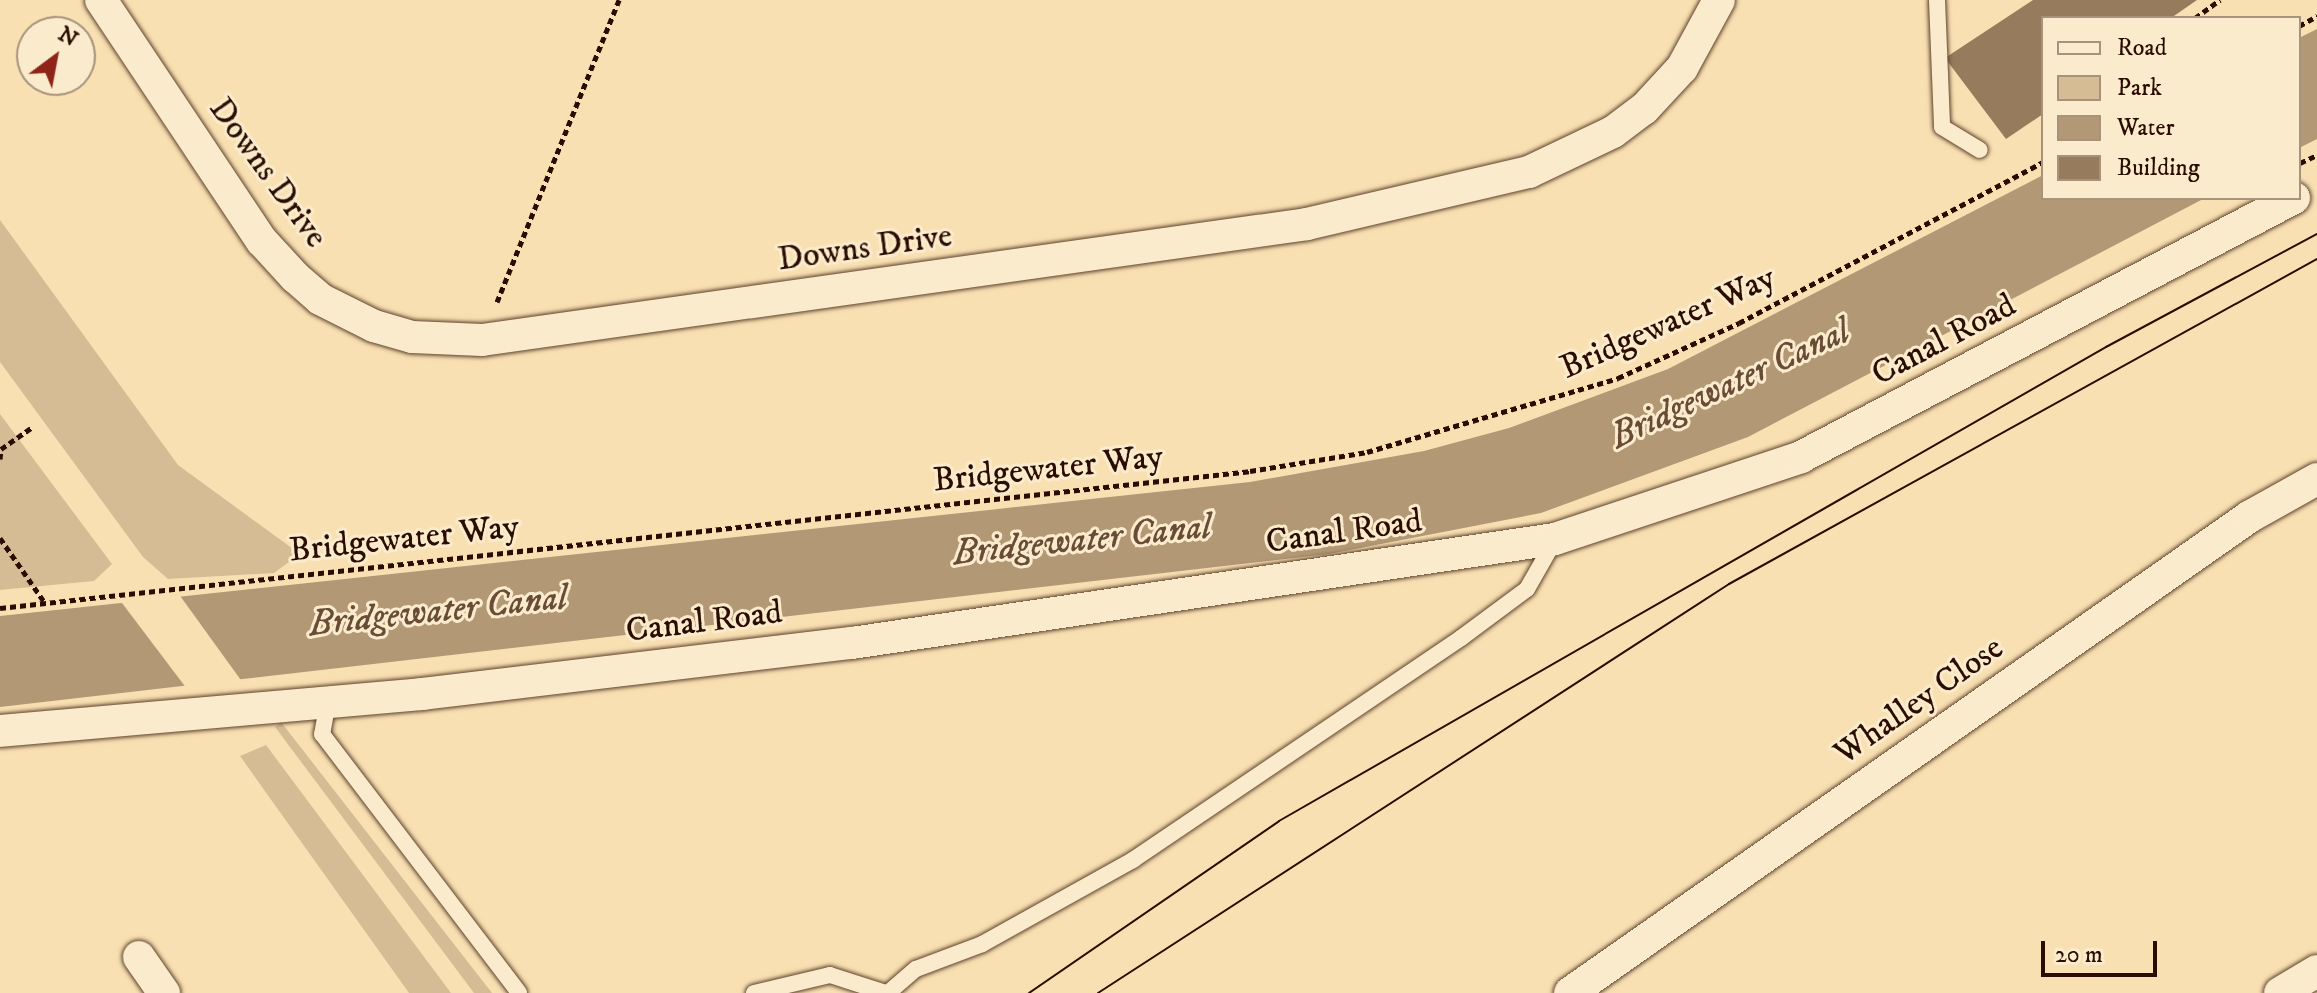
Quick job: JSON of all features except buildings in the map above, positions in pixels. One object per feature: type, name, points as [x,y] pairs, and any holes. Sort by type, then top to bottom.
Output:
[{"type":"street","name":"Downs Drive","points":[[101,0],[262,241],[295,277],[348,316],[374,326],[412,337],[482,340],[1307,224],[1529,172],[1613,132],[1644,109],[1682,68],[1719,0]]},
{"type":"street","name":"Canal Road","points":[[0,731],[328,701],[852,643],[1555,539],[1801,457],[2290,200]]},
{"type":"street","name":"Whalley Close","points":[[1570,993],[2236,526],[2317,479]]},
{"type":"street","points":[[139,957],[164,993]]},
{"type":"street","points":[[2280,993],[2317,971]]},
{"type":"lane","points":[[1937,0],[1942,127],[1980,150]]},
{"type":"lane","points":[[754,993],[830,975],[887,993],[916,969],[982,944],[1133,860],[1461,638],[1527,589],[1555,539]]},
{"type":"lane","points":[[328,701],[322,734],[519,993]]},
{"type":"path","points":[[482,340],[619,0]]},
{"type":"path","points":[[2198,16],[2220,0]]},
{"type":"path","name":"Bridgewater Way","points":[[0,608],[1250,471],[1367,452],[1618,378],[1739,323],[2041,163]]},
{"type":"path","points":[[0,459],[1,449],[33,427]]},
{"type":"path","points":[[0,538],[45,603]]},
{"type":"green space","points":[[0,220],[178,465],[300,554],[274,573],[168,579],[143,557],[0,362]]},
{"type":"green space","points":[[0,414],[112,564],[94,581],[0,590]]},
{"type":"green space","points":[[281,722],[492,993],[474,993],[275,727]]},
{"type":"green space","points":[[266,745],[451,993],[409,993],[240,756]]},
{"type":"water","points":[[2317,29],[2317,139],[2301,147],[2301,37]]},
{"type":"water","name":"Bridgewater Canal","points":[[2041,176],[2041,200],[2201,200],[1748,437],[1541,513],[1329,554],[0,707],[0,616],[1250,482],[1424,451],[1509,428],[1668,369]]},
{"type":"pier","points":[[178,593],[243,683],[187,689],[119,599]]},
{"type":"tram line","points":[[1029,993],[1279,821],[2106,347],[2317,234]]},
{"type":"tram line","points":[[1098,993],[1729,584],[2317,259]]}]
